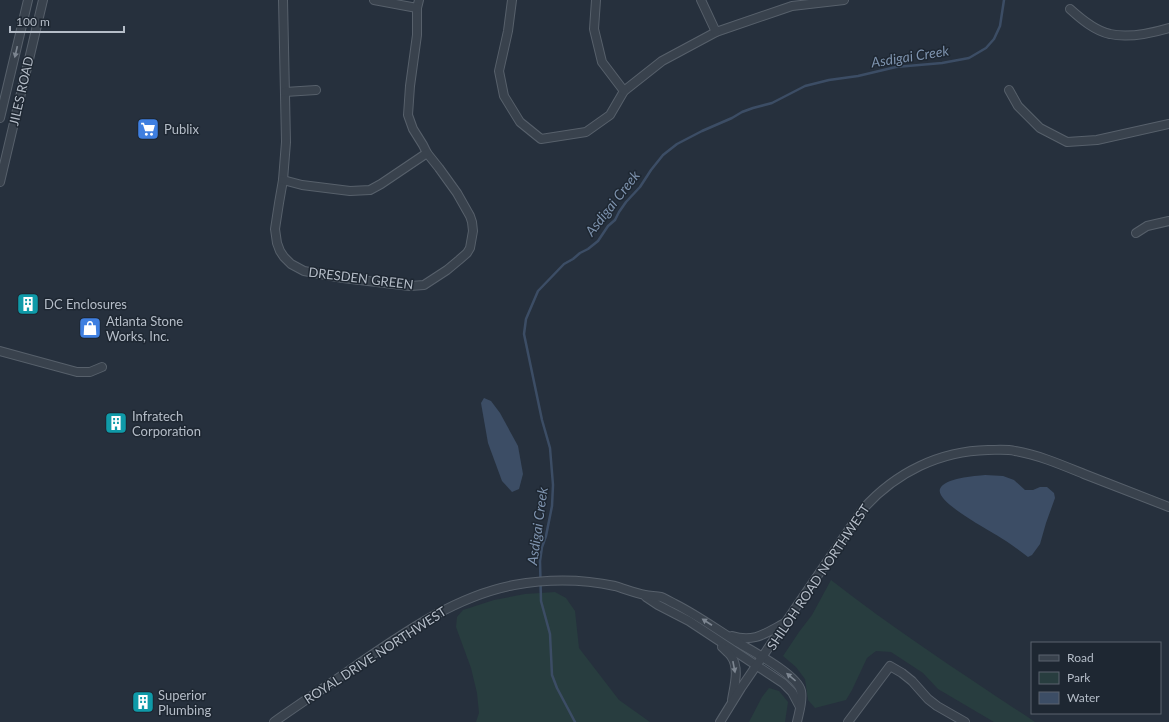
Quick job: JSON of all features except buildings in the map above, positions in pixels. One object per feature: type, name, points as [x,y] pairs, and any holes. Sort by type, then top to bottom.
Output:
[{"type":"street","name":"JILES ROAD","points":[[0,118],[28,0]]},
{"type":"street","name":"JILES ROAD","points":[[0,182],[43,0]]},
{"type":"street","name":"DRESDEN GREEN","points":[[283,0],[286,142],[283,180],[275,229],[280,251],[291,264],[304,271],[343,278],[410,286],[424,285],[447,270],[467,253],[470,248],[473,231],[470,216],[457,193],[427,153],[413,129],[408,115],[410,86],[417,35],[418,4]]},
{"type":"street","points":[[374,0],[418,4]]},
{"type":"street","points":[[512,0],[508,31],[499,70],[504,96],[520,122],[541,139],[586,132],[610,115],[624,91],[662,61],[716,32],[791,3],[844,0]]},
{"type":"street","points":[[596,0],[594,29],[602,62],[624,91]]},
{"type":"street","points":[[701,0],[716,32]]},
{"type":"street","points":[[1070,9],[1089,24],[1110,34],[1135,35],[1169,28]]},
{"type":"street","points":[[286,92],[316,90]]},
{"type":"street","points":[[1009,90],[1018,106],[1040,128],[1067,142],[1097,140],[1169,124]]},
{"type":"street","points":[[283,180],[302,185],[350,190],[370,190],[427,153]]},
{"type":"street","points":[[1136,232],[1147,226],[1169,221]]},
{"type":"street","points":[[0,351],[77,372],[90,372],[102,368]]},
{"type":"street","name":"SHILOH ROAD NORTHWEST","points":[[720,722],[857,517],[870,501],[909,471],[936,458],[975,450],[1015,451],[1069,468],[1169,507]]},
{"type":"street","name":"ROYAL DRIVE NORTHWEST","points":[[274,722],[368,657],[442,610],[471,597],[515,585],[557,581],[588,582],[615,586],[645,595],[661,597],[692,612],[790,675],[798,683],[802,694],[797,722]]},
{"type":"street","name":"ROYAL DRIVE NORTHWEST","points":[[645,595],[658,605],[689,620],[788,688],[792,692],[800,707]]},
{"type":"street","points":[[689,620],[732,657],[736,672],[732,703]]},
{"type":"street","points":[[723,633],[749,639],[758,637],[786,623]]},
{"type":"street","points":[[848,722],[890,666],[912,681],[928,699],[937,706],[965,722]]},
{"type":"green space","points":[[831,580],[906,635],[1035,722],[994,722],[938,689],[923,673],[891,652],[876,651],[867,658],[846,700],[815,708],[808,700],[805,679],[796,667],[783,656],[812,615]]},
{"type":"green space","points":[[555,592],[566,598],[575,611],[579,648],[619,700],[650,722],[476,722],[479,713],[477,693],[471,668],[456,627],[457,617],[463,610],[494,600],[525,594]]},
{"type":"green space","points":[[769,688],[779,691],[788,702],[785,722],[749,722],[762,697]]},
{"type":"water","points":[[484,398],[491,401],[500,413],[518,446],[523,474],[519,489],[512,492],[502,481],[488,443],[481,403]]},
{"type":"water","points":[[985,475],[1003,476],[1014,480],[1025,490],[1047,487],[1054,493],[1055,498],[1040,544],[1032,555],[1028,557],[1009,543],[967,517],[947,502],[941,495],[940,489],[947,482],[960,478]]},
{"type":"waterway","name":"Asdigai Creek","points":[[575,722],[557,688],[552,675],[550,634],[541,601],[540,561],[552,506],[553,485],[550,448],[542,420],[524,334],[526,319],[538,291],[564,264],[598,241],[663,155],[677,144],[742,112],[772,103],[805,86],[896,67],[942,63],[969,58],[986,48],[994,39],[1000,26],[1004,0]]},
{"type":"place","name":"Publix","points":[[148,129]]},
{"type":"place","name":"DC Enclosures","points":[[28,304]]},
{"type":"place","name":"Atlanta Stone Works, Inc.","points":[[90,328]]},
{"type":"place","name":"Infratech Corporation","points":[[116,423]]},
{"type":"place","name":"Superior Plumbing","points":[[143,702]]}]
